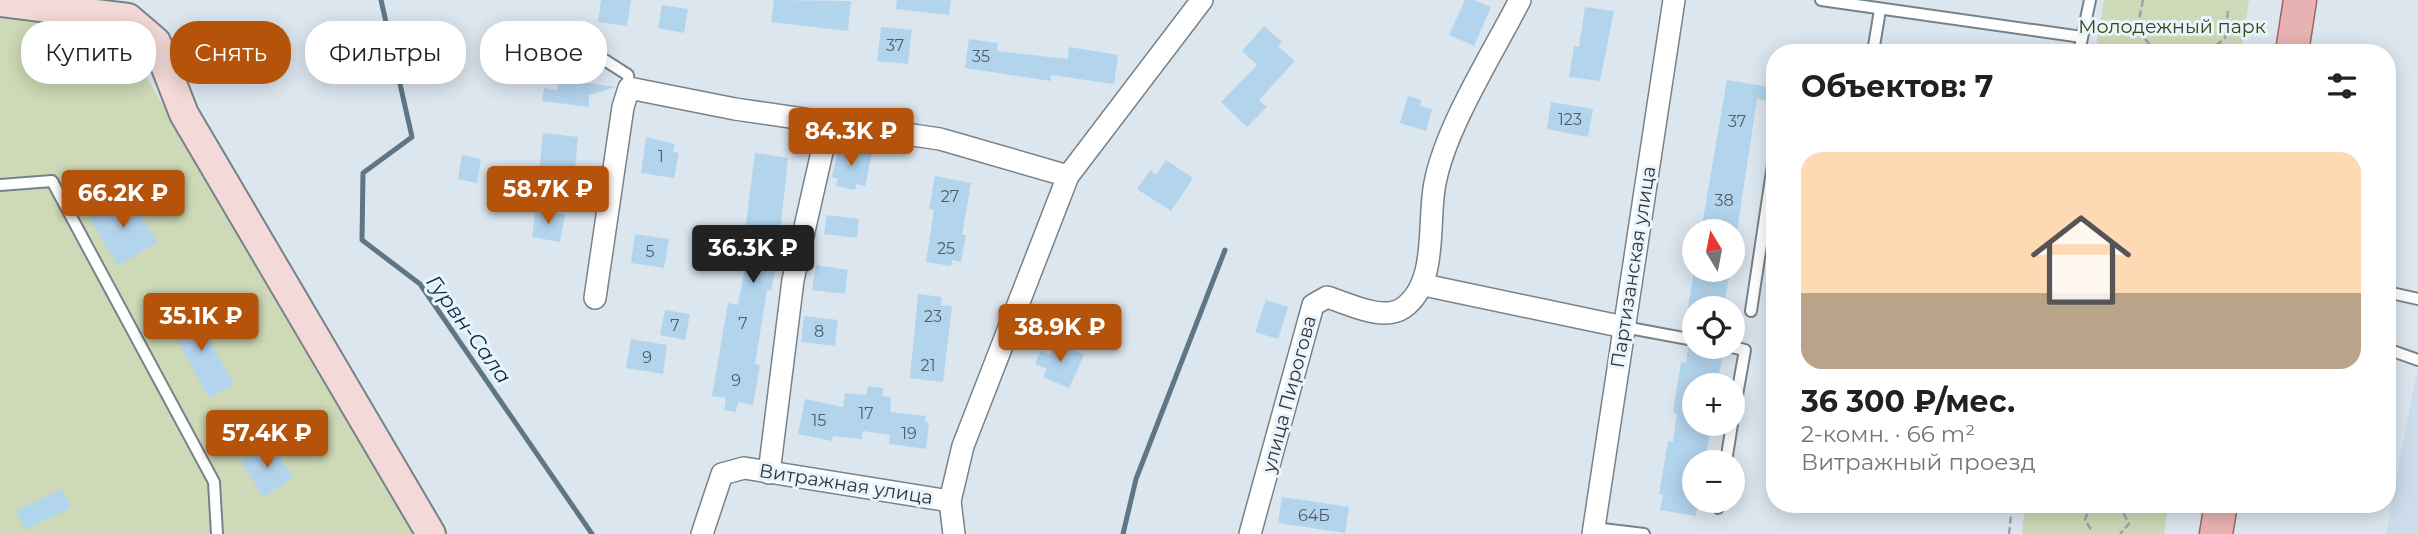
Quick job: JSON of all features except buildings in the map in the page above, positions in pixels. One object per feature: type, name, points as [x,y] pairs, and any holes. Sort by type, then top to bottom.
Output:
[{"type":"main road","points":[[2293,44],[2300,0]]},
{"type":"main road","points":[[0,2],[128,18],[156,42],[184,114],[431,534]]},
{"type":"main road","points":[[2216,534],[2220,513]]},
{"type":"street","name":"Витражная улица","points":[[954,534],[950,501],[963,446],[1068,176],[1202,0]]},
{"type":"street","points":[[1520,0],[1456,126],[1435,182],[1424,285],[1624,327]]},
{"type":"street","name":"Партизанская улица","points":[[1594,531],[1674,0]]},
{"type":"street","points":[[595,298],[623,107],[629,88],[735,109],[940,139],[1068,176]]},
{"type":"street","points":[[769,473],[793,280],[829,121]]},
{"type":"street","name":"улица Пирогова","points":[[1250,534],[1313,305],[1327,297],[1378,313],[1402,310],[1424,285]]},
{"type":"street","name":"Витражная улица","points":[[702,534],[722,474],[744,468],[950,501]]},
{"type":"lane","points":[[1821,0],[2082,37]]},
{"type":"lane","points":[[2081,44],[2090,0]]},
{"type":"lane","points":[[1874,44],[1880,10]]},
{"type":"lane","points":[[607,62],[628,75],[629,88]]},
{"type":"lane","points":[[0,185],[52,181],[214,482],[217,534]]},
{"type":"lane","points":[[1751,311],[1766,211]]},
{"type":"lane","points":[[2396,294],[2418,299]]},
{"type":"lane","points":[[1624,327],[1682,338]]},
{"type":"lane","points":[[2396,352],[2418,360]]},
{"type":"lane","points":[[1594,531],[1644,534]]},
{"type":"path","points":[[2143,0],[2137,29],[2149,44]]},
{"type":"path","points":[[2218,44],[2225,38],[2228,11]]},
{"type":"path","points":[[2009,534],[2011,513]]},
{"type":"path","points":[[2088,513],[2085,520],[2092,531]]},
{"type":"path","points":[[2120,534],[2129,524],[2124,513]]},
{"type":"shaded area","points":[[2418,367],[2418,534],[2386,534],[2390,513],[2396,513],[2396,480]]},
{"type":"green space","name":"Молодежный парк","points":[[2104,0],[2249,0],[2242,44],[2096,44]]},
{"type":"green space","points":[[0,15],[54,21],[21,21],[21,84],[151,84],[413,534],[0,534]]},
{"type":"green space","points":[[2024,513],[2167,513],[2164,534],[2022,534]]},
{"type":"waterway","name":"Гурвн-Сала","points":[[381,0],[412,137],[363,173],[362,240],[420,284],[592,534]]},
{"type":"waterway","points":[[1123,534],[1136,479],[1225,250]]}]
